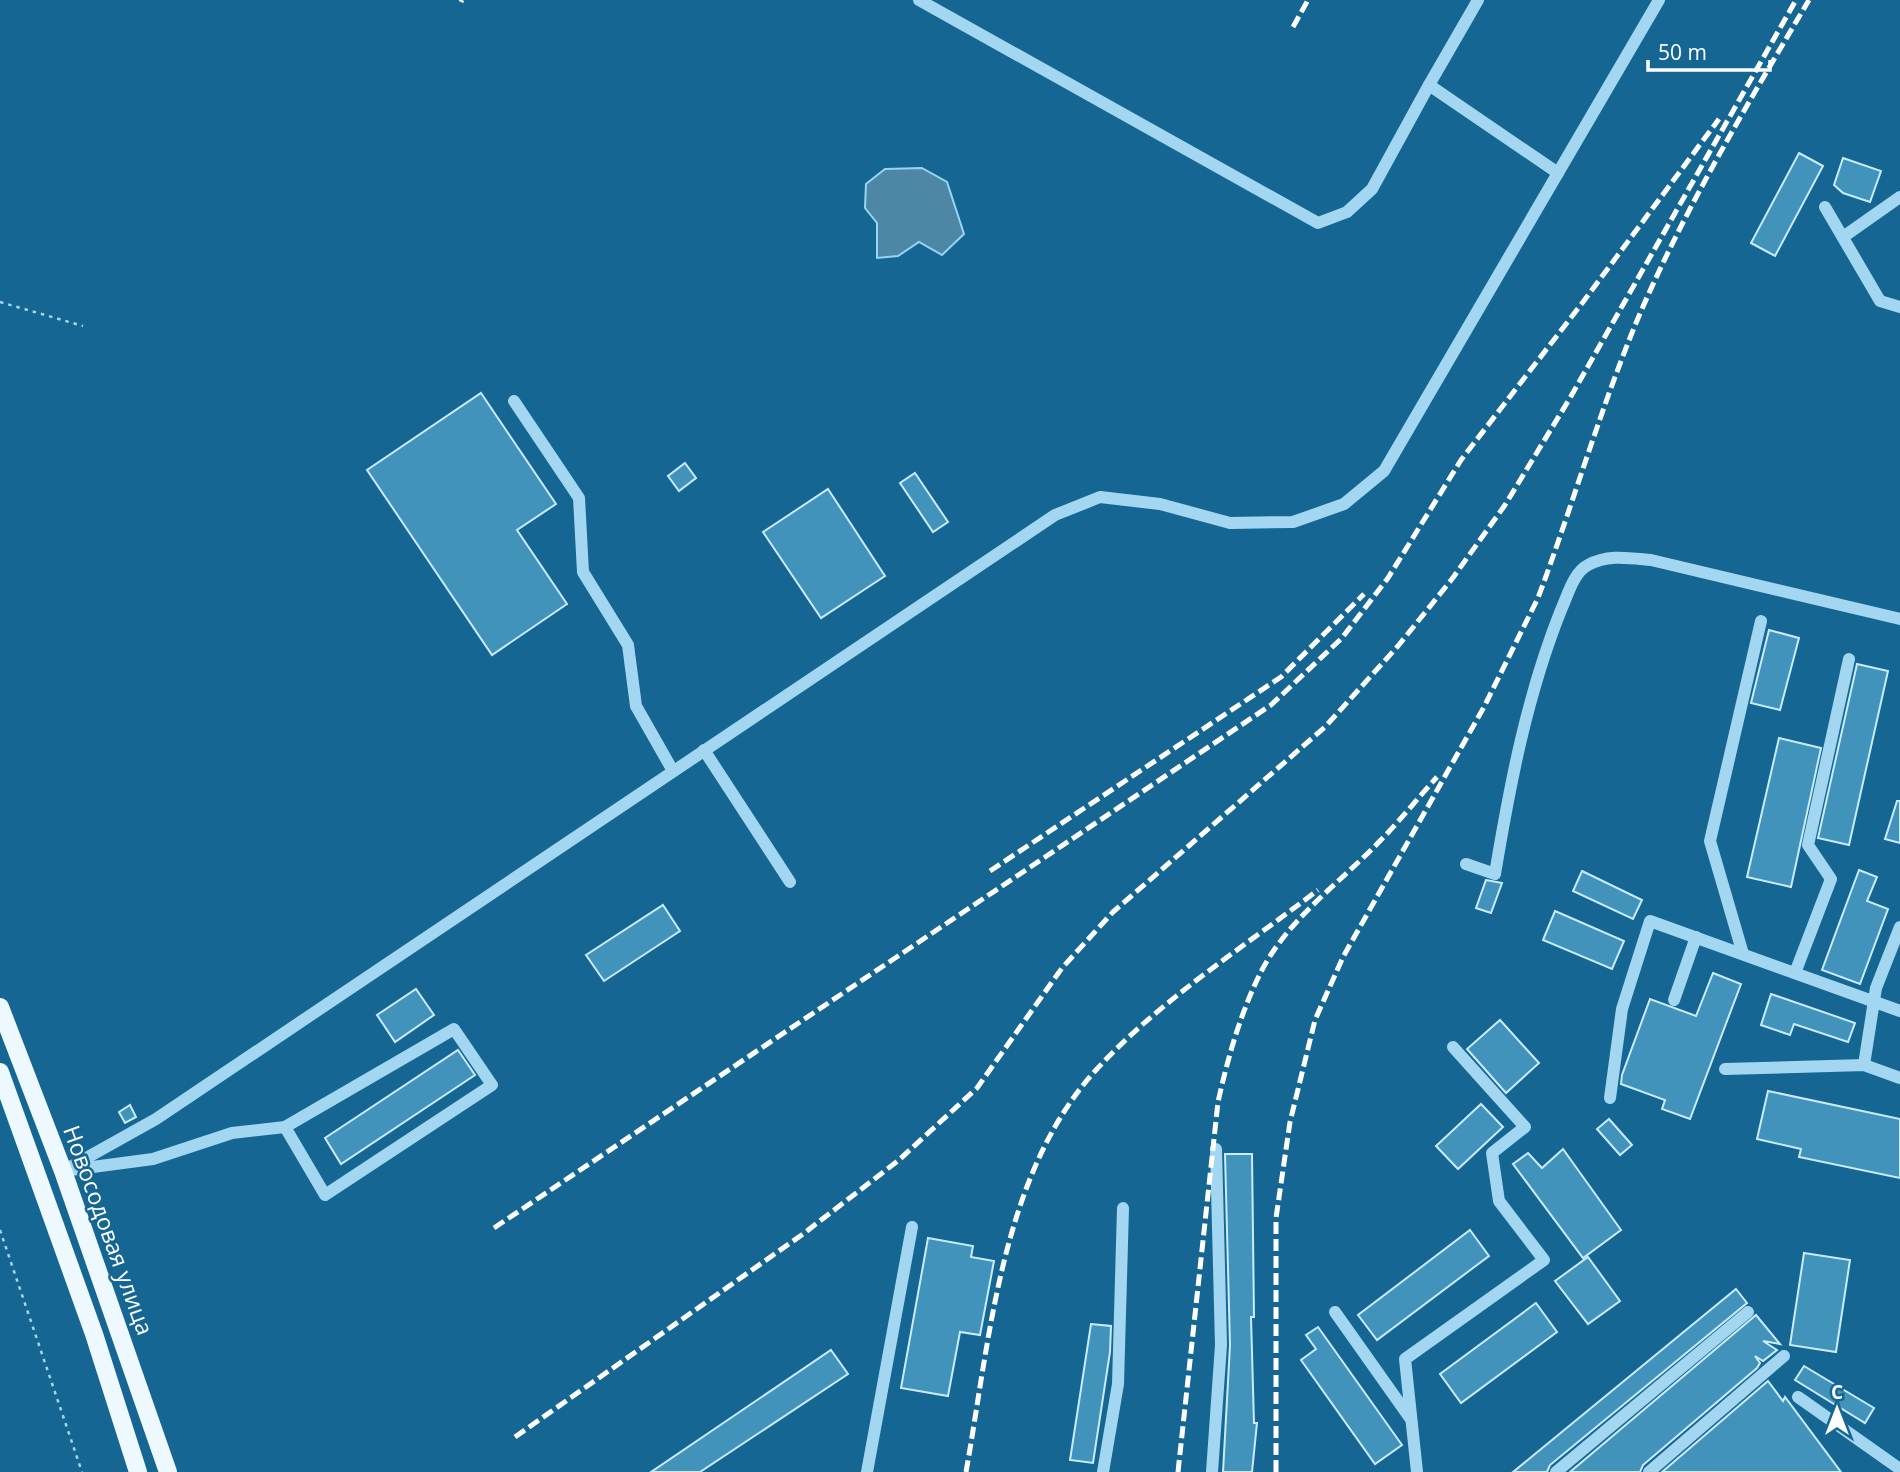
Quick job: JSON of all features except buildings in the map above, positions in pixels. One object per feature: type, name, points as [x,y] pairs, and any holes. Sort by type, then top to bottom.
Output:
[{"type":"main road","name":"Новосодовая улица","points":[[0,1007],[63,1171],[168,1472]]},
{"type":"main road","points":[[0,1072],[94,1334],[138,1472]]},
{"type":"street","points":[[919,0],[1318,223],[1347,212],[1372,189],[1478,0]]},
{"type":"street","points":[[63,1171],[156,1119],[1055,515],[1100,497],[1160,504],[1230,523],[1293,522],[1344,505],[1384,471],[1659,0]]},
{"type":"street","points":[[1429,85],[1558,173]]},
{"type":"street","points":[[1843,237],[1900,197]]},
{"type":"street","points":[[1825,207],[1880,301],[1900,307]]},
{"type":"street","points":[[514,401],[579,498],[583,572],[628,645],[636,706],[673,771]]},
{"type":"street","points":[[1466,864],[1495,874],[1524,719],[1546,647],[1574,580],[1586,565],[1609,557],[1651,560],[1900,619]]},
{"type":"street","points":[[1743,954],[1710,841],[1761,621]]},
{"type":"street","points":[[1795,973],[1831,879],[1808,845],[1849,659]]},
{"type":"street","points":[[704,750],[790,882]]},
{"type":"street","points":[[1610,1098],[1622,1009],[1650,921],[1900,1010]]},
{"type":"street","points":[[1864,1065],[1876,988],[1900,927]]},
{"type":"street","points":[[1674,1000],[1696,937]]},
{"type":"street","points":[[63,1171],[153,1159],[232,1133],[285,1127],[454,1028],[492,1085],[325,1195],[285,1127]]},
{"type":"street","points":[[1417,1472],[1405,1359],[1544,1260],[1499,1201],[1492,1153],[1525,1127],[1453,1047]]},
{"type":"street","points":[[1725,1069],[1864,1065],[1900,1078]]},
{"type":"street","points":[[1212,1472],[1221,1345],[1216,1149]]},
{"type":"street","points":[[1103,1472],[1118,1384],[1123,1208]]},
{"type":"street","points":[[867,1472],[912,1227]]},
{"type":"street","points":[[1335,1312],[1412,1420]]},
{"type":"street","points":[[1556,1472],[1748,1312]]},
{"type":"street","points":[[1649,1472],[1784,1356]]},
{"type":"street","points":[[1798,1397],[1900,1469]]},
{"type":"path","points":[[0,302],[83,326]]},
{"type":"path","points":[[0,1230],[82,1472]]},
{"type":"water","points":[[922,168],[947,182],[964,234],[942,255],[919,242],[898,256],[877,258],[877,223],[865,208],[866,184],[885,169]]},
{"type":"railway","points":[[1293,27],[1308,0]]},
{"type":"railway","points":[[515,1437],[803,1234],[899,1160],[977,1088],[1062,968],[1113,912],[1325,727],[1398,646],[1452,579],[1505,505],[1570,398],[1796,0]]},
{"type":"railway","points":[[1276,1472],[1276,1218],[1290,1122],[1315,1020],[1343,957],[1484,707],[1538,598],[1610,391],[1654,281],[1717,159],[1809,0]]},
{"type":"railway","points":[[494,1228],[1271,705],[1342,638],[1388,578],[1461,460],[1719,119]]},
{"type":"railway","points":[[990,871],[1281,677],[1364,594]]},
{"type":"railway","points":[[1178,1472],[1218,1102],[1241,1018],[1262,970],[1285,935],[1385,836],[1437,777]]},
{"type":"railway","points":[[966,1472],[1004,1260],[1019,1208],[1039,1158],[1064,1112],[1096,1070],[1147,1020],[1318,890]]}]
